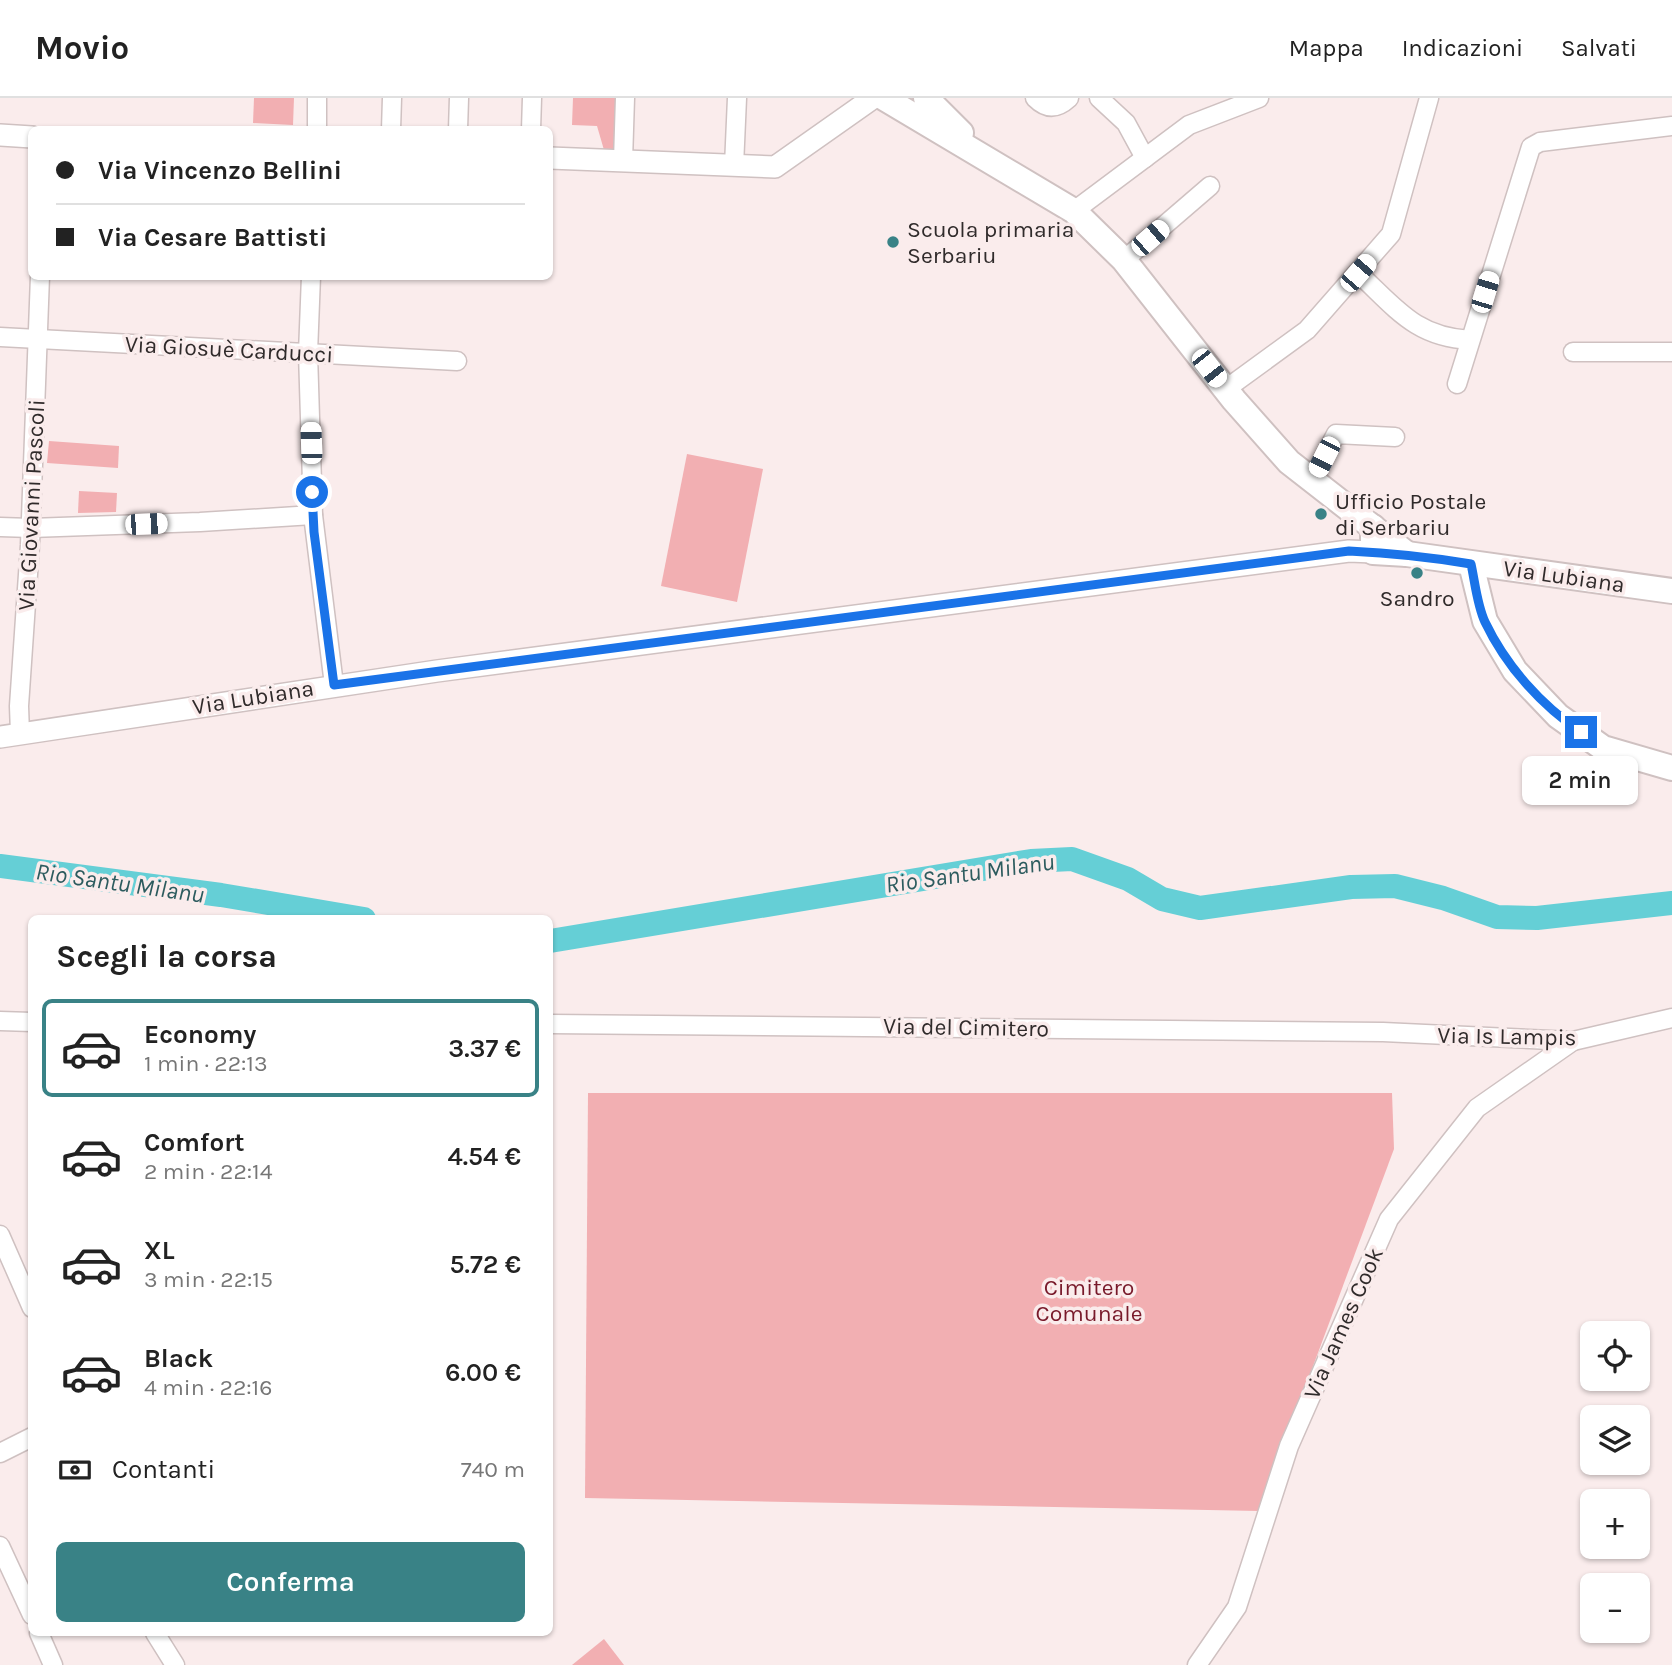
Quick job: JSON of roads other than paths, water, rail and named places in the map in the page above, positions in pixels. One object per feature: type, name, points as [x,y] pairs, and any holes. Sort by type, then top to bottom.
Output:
[{"type":"main road","points":[[884,98],[986,158],[1029,190],[1074,211],[1124,260],[1226,389],[1289,462],[1407,554]]},
{"type":"main road","points":[[926,98],[986,158]]},
{"type":"main road","points":[[1373,527],[1373,552]]},
{"type":"main road","name":"Via Lubiana","points":[[1373,552],[1407,554],[1672,591]]},
{"type":"main road","points":[[1471,564],[1485,621],[1515,671],[1558,716],[1603,748],[1672,768]]},
{"type":"street","points":[[317,98],[317,126]]},
{"type":"street","points":[[391,126],[392,98]]},
{"type":"street","points":[[458,126],[459,98]]},
{"type":"street","points":[[531,126],[532,98]]},
{"type":"street","points":[[623,161],[625,98]]},
{"type":"street","points":[[734,166],[737,98]]},
{"type":"street","points":[[553,158],[775,167],[873,98]]},
{"type":"street","points":[[1035,98],[1042,105],[1051,107],[1060,106],[1069,98]]},
{"type":"street","points":[[1099,98],[1126,123],[1144,158]]},
{"type":"street","points":[[1074,211],[1189,125],[1259,98]]},
{"type":"street","points":[[1226,389],[1307,330],[1391,234],[1429,98]]},
{"type":"street","points":[[1457,384],[1531,147],[1540,142],[1672,126]]},
{"type":"street","points":[[0,135],[28,137]]},
{"type":"street","points":[[1124,260],[1210,186]]},
{"type":"street","points":[[1358,273],[1413,324],[1433,335],[1470,340]]},
{"type":"street","name":"Via Giovanni Pascoli","points":[[10,735],[19,706],[31,528],[40,280]]},
{"type":"street","points":[[311,280],[308,353],[313,515],[334,685]]},
{"type":"street","name":"Via Giosuè Carducci","points":[[0,337],[457,361]]},
{"type":"street","points":[[1573,352],[1672,352]]},
{"type":"street","points":[[1312,480],[1336,434],[1395,437]]},
{"type":"street","points":[[0,527],[200,522],[313,515]]},
{"type":"street","name":"Via Lubiana","points":[[10,735],[334,685],[1349,551],[1373,552]]},
{"type":"street","name":"Via Is Lampis","points":[[1382,1032],[1573,1041],[1672,1018]]},
{"type":"street","points":[[0,1021],[28,1022]]},
{"type":"street","name":"Via del Cimitero","points":[[553,1024],[1382,1032]]},
{"type":"street","name":"Via James Cook","points":[[1197,1665],[1237,1608],[1289,1446],[1389,1219],[1477,1108],[1573,1041]]},
{"type":"street","points":[[0,1235],[28,1299]]},
{"type":"street","points":[[0,1453],[28,1439]]},
{"type":"street","points":[[0,1546],[28,1606]]},
{"type":"street","points":[[41,1636],[54,1665]]},
{"type":"street","points":[[157,1636],[175,1665]]},
{"type":"waterway","name":"Rio Santu Milanu","points":[[553,941],[1031,861],[1072,859],[1128,879],[1162,899],[1200,908],[1351,887],[1395,886],[1443,898],[1497,917],[1537,918],[1672,903]]},
{"type":"waterway","name":"Rio Santu Milanu","points":[[0,866],[221,895],[340,915]]},
{"type":"place","name":"Scuola primaria Serbariu","points":[[893,242]]},
{"type":"place","name":"Ufficio Postale di Serbariu","points":[[1321,514]]},
{"type":"place","name":"Sandro","points":[[1417,573]]},
{"type":"park label","name":"Cimitero Comunale","points":[[1089,1300]]}]
